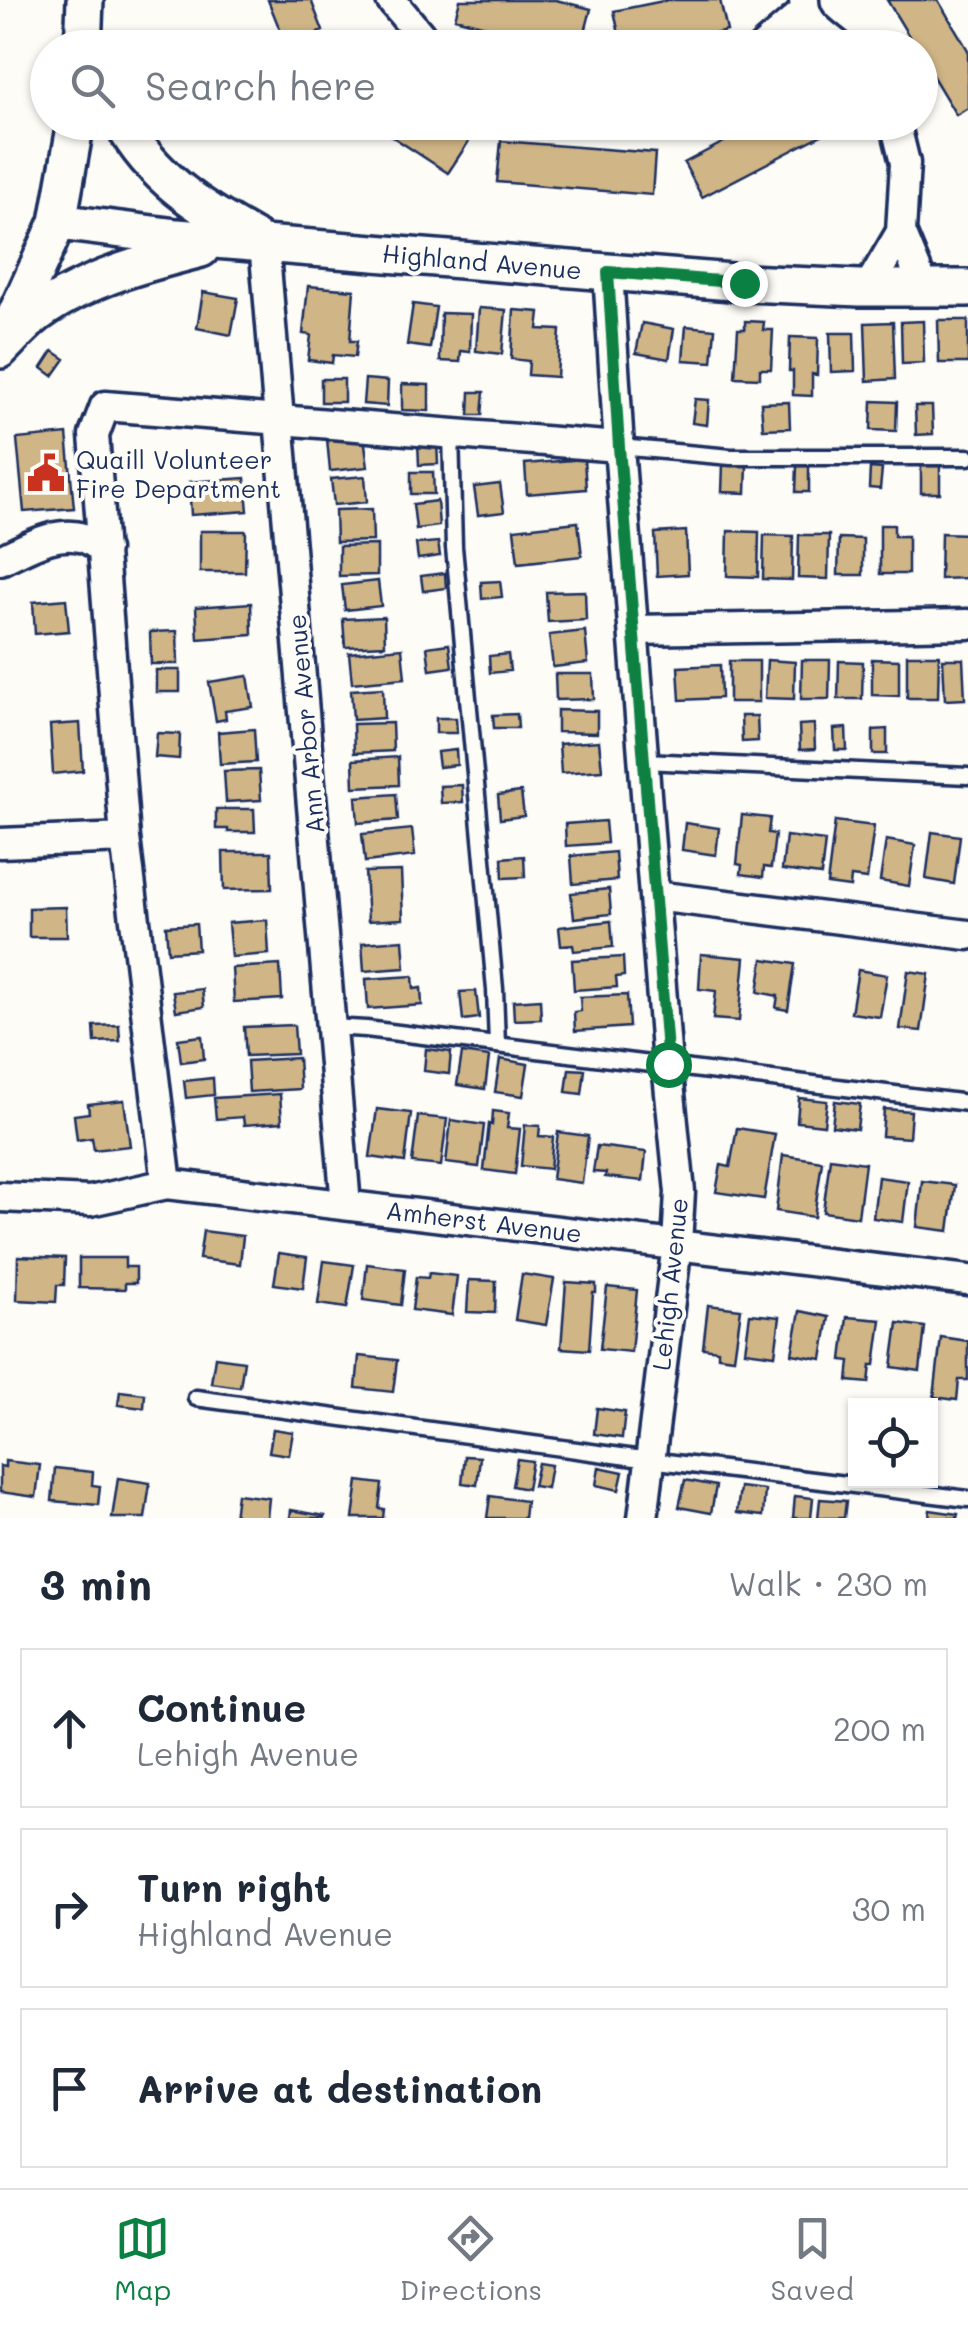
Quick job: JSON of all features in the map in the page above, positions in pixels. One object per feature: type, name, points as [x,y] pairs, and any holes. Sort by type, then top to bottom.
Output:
[{"type":"street","points":[[391,0],[416,30]]},
{"type":"street","points":[[780,30],[804,6],[818,30]]},
{"type":"street","points":[[0,349],[58,222],[73,140]]},
{"type":"street","points":[[132,140],[174,188],[248,242]]},
{"type":"street","points":[[901,140],[905,163],[901,232],[924,288]]},
{"type":"street","name":"Highland Avenue","points":[[58,222],[177,238],[744,283],[968,288]]},
{"type":"street","points":[[868,288],[901,232]]},
{"type":"street","points":[[0,349],[40,312],[88,286],[144,263],[248,242]]},
{"type":"street","name":"Ann Arbor Avenue","points":[[248,242],[280,420],[346,1205]]},
{"type":"street","name":"Lehigh Avenue","points":[[608,272],[680,1192],[643,1518]]},
{"type":"street","points":[[167,1184],[125,838],[94,434],[105,406],[619,447]]},
{"type":"street","points":[[0,560],[65,535],[86,538],[104,550]]},
{"type":"street","points":[[634,630],[968,624]]},
{"type":"street","points":[[0,843],[125,838]]},
{"type":"street","points":[[654,896],[968,935]]},
{"type":"street","name":"Amherst Avenue","points":[[0,1197],[90,1201],[167,1184],[968,1280]]},
{"type":"lane","points":[[451,433],[454,548],[497,1044]]},
{"type":"lane","points":[[619,447],[730,456],[968,456]]},
{"type":"lane","points":[[644,761],[968,776]]},
{"type":"lane","points":[[331,1027],[968,1102]]},
{"type":"lane","points":[[196,1398],[968,1499]]},
{"type":"building","points":[[268,0],[311,0],[323,30],[280,30]]},
{"type":"building","points":[[460,0],[556,0],[591,9],[586,30],[501,30],[455,18]]},
{"type":"building","points":[[668,0],[720,0],[727,30],[618,30],[614,11]]},
{"type":"building","points":[[887,0],[938,0],[968,50],[968,108],[956,115],[938,85],[938,30],[905,30]]},
{"type":"building","points":[[398,140],[468,140],[448,173]]},
{"type":"building","points":[[728,140],[812,140],[702,197],[684,163]]},
{"type":"building","points":[[501,141],[655,153],[652,195],[497,182]]},
{"type":"building","points":[[308,286],[354,290],[350,341],[357,341],[355,357],[333,355],[332,363],[308,360],[311,335],[303,334]]},
{"type":"building","points":[[203,292],[238,298],[231,335],[197,328]]},
{"type":"building","points":[[413,304],[436,307],[430,348],[407,345]]},
{"type":"building","points":[[479,308],[506,310],[502,354],[476,351]]},
{"type":"building","points":[[514,310],[540,312],[538,329],[560,330],[557,377],[528,375],[529,361],[511,359]]},
{"type":"building","points":[[441,313],[471,314],[470,352],[461,351],[460,362],[440,361]]},
{"type":"building","points":[[938,320],[968,320],[968,363],[939,363]]},
{"type":"building","points":[[745,321],[764,322],[763,330],[773,330],[771,369],[760,369],[760,378],[735,377],[738,329],[745,329]]},
{"type":"building","points":[[923,321],[924,363],[902,364],[901,322]]},
{"type":"building","points":[[893,322],[895,379],[867,381],[865,323]]},
{"type":"building","points":[[642,323],[674,329],[669,359],[636,353]]},
{"type":"building","points":[[686,326],[715,329],[712,362],[683,360]]},
{"type":"building","points":[[830,333],[854,333],[855,371],[831,372]]},
{"type":"building","points":[[790,337],[818,338],[812,396],[793,395]]},
{"type":"building","points":[[53,351],[65,359],[53,376],[42,368]]},
{"type":"building","points":[[321,379],[344,379],[344,402],[321,402]]},
{"type":"building","points":[[365,379],[388,381],[387,406],[363,404]]},
{"type":"building","points":[[402,384],[429,385],[429,411],[402,410]]},
{"type":"building","points":[[470,392],[484,392],[482,415],[469,415]]},
{"type":"building","points":[[695,399],[709,400],[707,425],[692,423]]},
{"type":"building","points":[[872,401],[897,402],[896,431],[871,430]]},
{"type":"building","points":[[789,402],[790,428],[763,429],[761,403]]},
{"type":"building","points":[[915,406],[932,406],[933,434],[916,435]]},
{"type":"building","name":"Quaill Volunteer Fire Department","points":[[67,434],[74,508],[24,512],[17,439]]},
{"type":"building","points":[[364,436],[368,467],[330,471],[327,439]]},
{"type":"building","points":[[418,442],[437,442],[438,464],[419,465]]},
{"type":"building","points":[[584,459],[586,489],[527,494],[525,464]]},
{"type":"building","points":[[723,464],[747,465],[746,493],[722,492]]},
{"type":"building","points":[[797,466],[809,466],[809,492],[796,492]]},
{"type":"building","points":[[921,466],[940,466],[940,493],[921,493]]},
{"type":"building","points":[[870,468],[882,469],[880,489],[869,488]]},
{"type":"building","points":[[411,472],[433,472],[434,494],[411,494]]},
{"type":"building","points":[[365,476],[367,502],[334,505],[331,479]]},
{"type":"building","points":[[245,478],[248,511],[191,515],[189,482]]},
{"type":"building","points":[[500,484],[504,512],[478,515],[474,487]]},
{"type":"building","points":[[437,501],[439,526],[416,529],[413,504]]},
{"type":"building","points":[[372,509],[373,541],[336,542],[335,510]]},
{"type":"building","points":[[578,522],[582,556],[518,563],[514,529]]},
{"type":"building","points":[[880,525],[894,525],[894,536],[908,536],[908,574],[880,574]]},
{"type":"building","points":[[200,531],[246,531],[245,572],[200,572]]},
{"type":"building","points":[[686,531],[688,574],[657,576],[655,533]]},
{"type":"building","points":[[728,531],[759,532],[758,577],[727,576]]},
{"type":"building","points":[[941,533],[968,534],[968,578],[940,579]]},
{"type":"building","points":[[764,535],[793,536],[792,580],[763,579]]},
{"type":"building","points":[[799,535],[829,535],[828,579],[798,578]]},
{"type":"building","points":[[839,538],[863,539],[863,575],[838,575]]},
{"type":"building","points":[[438,542],[440,556],[418,559],[416,544]]},
{"type":"building","points":[[377,545],[377,575],[339,576],[339,546]]},
{"type":"building","points":[[445,573],[446,588],[423,591],[421,576]]},
{"type":"building","points":[[378,581],[381,606],[345,610],[342,585]]},
{"type":"building","points":[[500,581],[502,597],[482,599],[481,582]]},
{"type":"building","points":[[585,591],[586,620],[548,622],[546,592]]},
{"type":"building","points":[[66,599],[69,631],[35,634],[33,602]]},
{"type":"building","points":[[251,603],[252,635],[198,639],[196,607]]},
{"type":"building","points":[[384,617],[385,645],[345,647],[343,619]]},
{"type":"building","points":[[177,631],[178,664],[151,664],[150,632]]},
{"type":"building","points":[[585,631],[588,663],[553,667],[549,635]]},
{"type":"building","points":[[449,644],[452,667],[430,670],[427,647]]},
{"type":"building","points":[[402,648],[405,678],[352,683],[349,653]]},
{"type":"building","points":[[508,654],[510,671],[490,673],[489,656]]},
{"type":"building","points":[[907,655],[939,655],[938,698],[907,698]]},
{"type":"building","points":[[872,659],[899,660],[899,696],[872,695]]},
{"type":"building","points":[[943,659],[963,659],[965,699],[945,700]]},
{"type":"building","points":[[767,660],[795,662],[794,699],[765,698]]},
{"type":"building","points":[[802,660],[830,660],[829,699],[801,699]]},
{"type":"building","points":[[729,661],[759,661],[759,702],[729,702]]},
{"type":"building","points":[[839,661],[863,662],[862,699],[838,699]]},
{"type":"building","points":[[720,665],[721,698],[680,700],[678,667]]},
{"type":"building","points":[[156,670],[180,670],[180,692],[156,692]]},
{"type":"building","points":[[555,674],[593,674],[594,699],[556,700]]},
{"type":"building","points":[[248,676],[253,707],[225,711],[226,719],[216,721],[209,682]]},
{"type":"building","points":[[383,688],[384,718],[353,720],[351,690]]},
{"type":"building","points":[[557,710],[597,711],[597,733],[557,732]]},
{"type":"building","points":[[517,714],[518,728],[494,728],[493,715]]},
{"type":"building","points":[[741,716],[757,716],[758,741],[742,742]]},
{"type":"building","points":[[436,718],[456,718],[457,733],[436,733]]},
{"type":"building","points":[[80,723],[83,771],[53,774],[50,725]]},
{"type":"building","points":[[392,723],[393,751],[354,753],[353,724]]},
{"type":"building","points":[[814,724],[815,749],[800,750],[799,725]]},
{"type":"building","points":[[846,728],[847,750],[835,750],[834,729]]},
{"type":"building","points":[[254,729],[256,762],[220,764],[218,732]]},
{"type":"building","points":[[887,729],[887,754],[873,754],[873,730]]},
{"type":"building","points":[[157,733],[180,734],[179,759],[155,757]]},
{"type":"building","points":[[599,741],[602,770],[561,773],[559,744]]},
{"type":"building","points":[[456,750],[457,765],[439,767],[437,752]]},
{"type":"building","points":[[398,757],[399,785],[354,787],[353,760]]},
{"type":"building","points":[[259,770],[261,800],[226,802],[224,771]]},
{"type":"building","points":[[462,785],[463,802],[441,803],[440,786]]},
{"type":"building","points":[[521,792],[524,816],[500,819],[498,795]]},
{"type":"building","points":[[396,794],[398,820],[358,823],[356,797]]},
{"type":"building","points":[[216,809],[254,809],[255,832],[216,829]]},
{"type":"building","points":[[742,815],[770,818],[768,833],[775,834],[771,868],[764,867],[763,877],[741,874],[742,865],[737,864]]},
{"type":"building","points":[[605,821],[607,843],[566,846],[565,824]]},
{"type":"building","points":[[835,821],[874,826],[867,879],[851,877],[850,887],[827,884]]},
{"type":"building","points":[[685,823],[719,828],[716,855],[682,850]]},
{"type":"building","points":[[412,829],[415,856],[365,862],[362,834]]},
{"type":"building","points":[[932,832],[960,836],[954,884],[926,879]]},
{"type":"building","points":[[786,836],[825,841],[821,875],[782,870]]},
{"type":"building","points":[[886,840],[915,845],[909,886],[880,881]]},
{"type":"building","points":[[223,852],[271,852],[272,889],[224,890]]},
{"type":"building","points":[[615,852],[617,880],[573,884],[571,856]]},
{"type":"building","points":[[524,856],[525,877],[503,878],[502,858]]},
{"type":"building","points":[[401,871],[403,919],[368,921],[365,872]]},
{"type":"building","points":[[609,889],[611,914],[574,918],[571,893]]},
{"type":"building","points":[[66,907],[67,937],[29,937],[29,908]]},
{"type":"building","points":[[267,920],[269,954],[231,957],[228,923]]},
{"type":"building","points":[[611,921],[613,947],[574,951],[573,945],[561,946],[559,927]]},
{"type":"building","points":[[196,924],[198,950],[168,952],[166,926]]},
{"type":"building","points":[[403,940],[405,968],[364,971],[362,943]]},
{"type":"building","points":[[701,954],[745,958],[739,1021],[713,1019],[716,991],[699,989]]},
{"type":"building","points":[[623,957],[624,976],[616,977],[617,987],[574,990],[572,960]]},
{"type":"building","points":[[763,959],[795,964],[788,1010],[776,1008],[778,996],[758,992]]},
{"type":"building","points":[[280,965],[282,999],[234,1002],[232,968]]},
{"type":"building","points":[[858,970],[887,975],[880,1017],[851,1013]]},
{"type":"building","points":[[908,971],[929,974],[921,1031],[900,1029]]},
{"type":"building","points":[[413,976],[414,989],[421,988],[422,1005],[368,1009],[366,979]]},
{"type":"building","points":[[202,989],[204,1007],[176,1011],[173,992]]},
{"type":"building","points":[[476,991],[479,1018],[463,1020],[460,992]]},
{"type":"building","points":[[627,995],[629,1027],[575,1031],[574,1012],[581,1011],[580,997]]},
{"type":"building","points":[[540,999],[541,1019],[514,1020],[513,1001]]},
{"type":"building","points":[[119,1025],[120,1041],[95,1042],[94,1026]]},
{"type":"building","points":[[294,1025],[296,1054],[246,1056],[244,1027]]},
{"type":"building","points":[[202,1036],[204,1059],[181,1062],[178,1039]]},
{"type":"building","points":[[426,1049],[451,1052],[449,1074],[424,1071]]},
{"type":"building","points":[[462,1053],[489,1057],[485,1089],[457,1085]]},
{"type":"building","points":[[298,1058],[300,1089],[249,1092],[247,1061]]},
{"type":"building","points":[[500,1059],[528,1064],[523,1096],[495,1092]]},
{"type":"building","points":[[569,1069],[585,1070],[582,1094],[566,1092]]},
{"type":"building","points":[[213,1078],[214,1095],[186,1098],[184,1081]]},
{"type":"building","points":[[280,1094],[282,1122],[244,1125],[243,1117],[216,1119],[214,1098]]},
{"type":"building","points":[[799,1098],[827,1101],[824,1125],[797,1122]]},
{"type":"building","points":[[124,1100],[130,1146],[94,1150],[92,1138],[77,1140],[74,1115],[89,1113],[88,1104]]},
{"type":"building","points":[[835,1101],[860,1104],[857,1129],[832,1126]]},
{"type":"building","points":[[377,1109],[411,1113],[405,1162],[370,1157]]},
{"type":"building","points":[[884,1109],[911,1111],[909,1138],[882,1136]]},
{"type":"building","points":[[493,1111],[509,1113],[507,1128],[520,1129],[515,1174],[484,1170]]},
{"type":"building","points":[[418,1116],[447,1119],[441,1166],[412,1163]]},
{"type":"building","points":[[451,1120],[484,1125],[479,1167],[446,1163]]},
{"type":"building","points":[[525,1125],[540,1126],[539,1136],[553,1137],[550,1169],[521,1166]]},
{"type":"building","points":[[737,1128],[775,1134],[764,1199],[716,1192],[721,1165],[730,1167]]},
{"type":"building","points":[[558,1132],[588,1136],[582,1183],[552,1179]]},
{"type":"building","points":[[597,1146],[646,1152],[643,1181],[593,1172]]},
{"type":"building","points":[[783,1155],[822,1161],[814,1217],[776,1211]]},
{"type":"building","points":[[830,1158],[865,1163],[858,1217],[823,1212]]},
{"type":"building","points":[[878,1177],[908,1181],[903,1222],[873,1218]]},
{"type":"building","points":[[922,1181],[955,1185],[949,1231],[917,1227]]},
{"type":"building","points":[[203,1231],[243,1236],[240,1264],[199,1259]]},
{"type":"building","points":[[279,1253],[307,1257],[303,1288],[274,1284]]},
{"type":"building","points":[[18,1256],[65,1258],[64,1285],[57,1285],[56,1302],[17,1300]]},
{"type":"building","points":[[79,1258],[125,1258],[125,1267],[136,1267],[136,1283],[125,1283],[125,1289],[79,1288]]},
{"type":"building","points":[[324,1261],[354,1265],[347,1308],[318,1304]]},
{"type":"building","points":[[367,1264],[405,1269],[401,1305],[363,1300]]},
{"type":"building","points":[[429,1273],[457,1276],[452,1315],[412,1310],[416,1277],[428,1278]]},
{"type":"building","points":[[522,1274],[554,1279],[546,1325],[515,1320]]},
{"type":"building","points":[[469,1280],[496,1281],[495,1313],[467,1312]]},
{"type":"building","points":[[566,1282],[596,1284],[589,1350],[561,1348]]},
{"type":"building","points":[[607,1287],[637,1290],[631,1352],[600,1349]]},
{"type":"building","points":[[708,1305],[741,1309],[734,1358],[718,1356],[718,1350],[703,1348]]},
{"type":"building","points":[[800,1311],[829,1317],[822,1359],[792,1354]]},
{"type":"building","points":[[750,1314],[780,1317],[775,1355],[745,1351]]},
{"type":"building","points":[[847,1317],[881,1320],[869,1383],[848,1381],[850,1361],[842,1360]]},
{"type":"building","points":[[898,1323],[925,1327],[920,1371],[892,1367]]},
{"type":"building","points":[[941,1337],[968,1341],[968,1380],[959,1380],[957,1400],[934,1397]]},
{"type":"building","points":[[359,1356],[397,1360],[393,1392],[356,1388]]},
{"type":"building","points":[[215,1357],[244,1361],[240,1387],[211,1383]]},
{"type":"building","points":[[120,1391],[145,1394],[144,1408],[118,1405]]},
{"type":"building","points":[[597,1408],[625,1412],[622,1438],[594,1434]]},
{"type":"building","points":[[273,1429],[293,1432],[289,1455],[269,1452]]},
{"type":"building","points":[[465,1456],[480,1457],[477,1485],[462,1483]]},
{"type":"building","points":[[517,1459],[532,1461],[527,1489],[512,1486]]},
{"type":"building","points":[[5,1461],[40,1465],[36,1497],[0,1492],[0,1466],[5,1467]]},
{"type":"building","points":[[538,1463],[551,1465],[547,1488],[533,1486]]},
{"type":"building","points":[[599,1467],[623,1472],[619,1490],[596,1485]]},
{"type":"building","points":[[55,1468],[93,1472],[92,1485],[100,1486],[98,1505],[52,1501]]},
{"type":"building","points":[[118,1478],[150,1483],[145,1518],[112,1518]]},
{"type":"building","points":[[685,1480],[716,1486],[711,1513],[679,1507]]},
{"type":"building","points":[[358,1481],[382,1484],[379,1508],[384,1509],[383,1518],[353,1518]]},
{"type":"building","points":[[740,1487],[765,1490],[763,1516],[737,1513]]},
{"type":"building","points":[[237,1494],[269,1498],[267,1518],[234,1518]]},
{"type":"building","points":[[490,1496],[526,1501],[524,1518],[487,1518]]},
{"type":"building","points":[[795,1496],[813,1498],[811,1518],[793,1518]]},
{"type":"building","points":[[820,1499],[846,1501],[844,1518],[818,1518]]},
{"type":"building","points":[[291,1510],[325,1516],[290,1518]]},
{"type":"building","points":[[930,1510],[958,1514],[957,1518],[929,1518]]},
{"type":"place","name":"Quaill Volunteer Fire Department","points":[[46,473]]},
{"type":"route","points":[[668,1064],[608,272],[744,283]]}]
